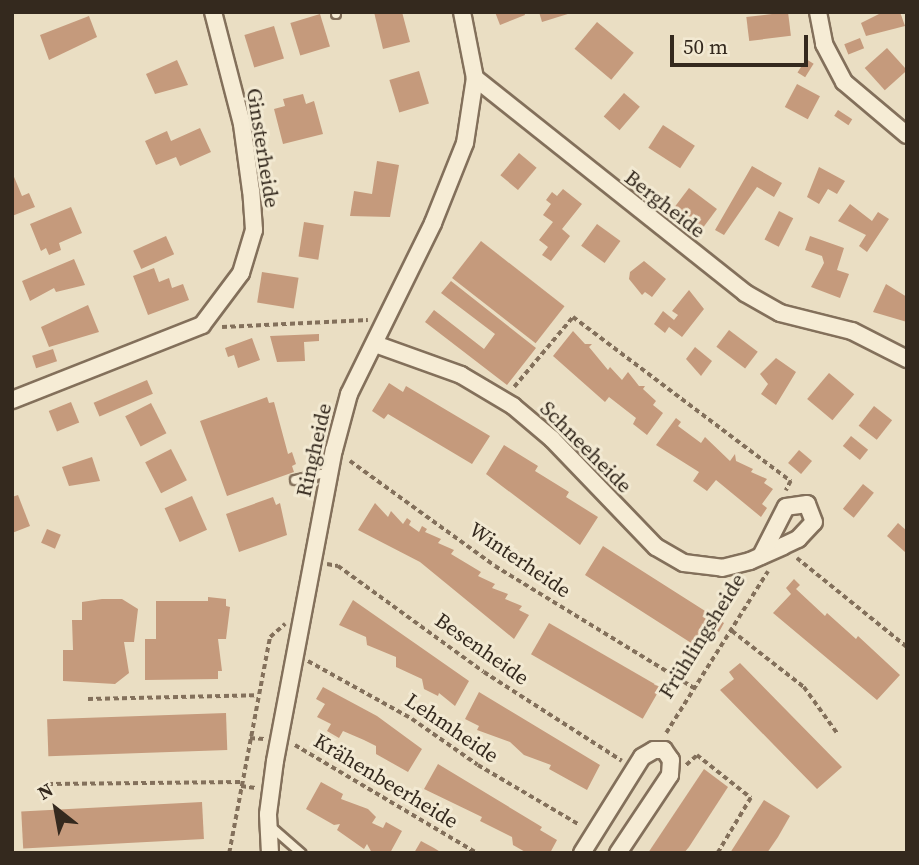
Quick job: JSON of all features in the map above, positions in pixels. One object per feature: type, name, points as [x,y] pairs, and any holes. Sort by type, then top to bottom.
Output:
[{"type":"street","name":"Ginsterheide","points":[[12,400],[195,328],[241,273],[254,230],[242,124],[213,12]]},
{"type":"street","points":[[462,12],[475,78]]},
{"type":"street","points":[[818,12],[824,44],[844,82],[907,135]]},
{"type":"street","name":"Ringheide","points":[[270,853],[268,824],[279,740],[334,450],[349,394],[388,319],[465,144],[475,78]]},
{"type":"street","name":"Bergheide","points":[[475,78],[514,114],[761,304],[800,320],[852,331],[907,359]]},
{"type":"street","name":"Schneeheide","points":[[375,344],[461,375],[504,400],[533,421],[666,554],[695,567],[712,568],[761,556],[805,534],[814,522],[807,504],[786,507]]},
{"type":"street","points":[[761,556],[786,507]]},
{"type":"street","points":[[582,853],[591,833],[645,754],[660,749],[670,756],[672,769],[618,853]]},
{"type":"lane","points":[[295,480],[329,472]]},
{"type":"lane","points":[[268,824],[301,853]]},
{"type":"path","points":[[504,400],[573,317],[791,481],[785,495],[786,507]]},
{"type":"path","points":[[195,328],[388,319]]},
{"type":"path","name":"Winterheide","points":[[334,450],[495,566],[694,688]]},
{"type":"path","points":[[783,547],[907,647]]},
{"type":"path","name":"Frühlingsheide","points":[[660,749],[694,688],[783,547]]},
{"type":"path","name":"Besenheide","points":[[311,561],[338,566],[484,673],[634,769]]},
{"type":"path","points":[[229,853],[258,695],[273,631],[300,619]]},
{"type":"path","points":[[732,631],[804,687],[837,733]]},
{"type":"path","name":"Lehmheide","points":[[293,658],[312,662],[357,686],[591,833]]},
{"type":"path","points":[[88,699],[258,695]]},
{"type":"path","name":"Krähenbeerheide","points":[[279,740],[288,741],[477,853]]},
{"type":"path","points":[[672,769],[688,764],[697,755],[751,798],[718,853]]},
{"type":"path","points":[[48,785],[241,782]]},
{"type":"building","points":[[374,12],[402,12],[410,42],[383,49]]},
{"type":"building","points":[[495,12],[524,12],[525,15],[500,25]]},
{"type":"building","points":[[539,12],[571,12],[571,13],[542,22]]},
{"type":"building","points":[[788,12],[791,36],[749,41],[746,17]]},
{"type":"building","points":[[883,12],[900,12],[905,26],[866,36],[861,23]]},
{"type":"building","points":[[320,14],[330,47],[300,56],[290,23]]},
{"type":"building","points":[[89,16],[97,37],[49,60],[40,35]]},
{"type":"building","points":[[597,22],[634,53],[611,80],[575,49]]},
{"type":"building","points":[[274,26],[284,59],[254,68],[244,35]]},
{"type":"building","points":[[860,38],[864,48],[848,55],[844,44]]},
{"type":"building","points":[[887,48],[907,70],[885,90],[865,68]]},
{"type":"building","points":[[806,59],[814,64],[805,77],[798,73]]},
{"type":"building","points":[[177,60],[188,85],[155,94],[146,74]]},
{"type":"building","points":[[419,71],[429,104],[399,113],[389,80]]},
{"type":"building","points":[[797,84],[820,96],[808,119],[785,107]]},
{"type":"building","points":[[624,93],[640,107],[620,130],[604,116]]},
{"type":"building","points":[[303,94],[306,104],[314,101],[323,134],[283,144],[274,109],[285,106],[283,99]]},
{"type":"building","points":[[838,110],[852,119],[848,125],[834,116]]},
{"type":"building","points":[[663,125],[695,146],[680,168],[648,148]]},
{"type":"building","points":[[200,128],[211,152],[180,166],[176,157],[156,165],[145,141],[167,131],[171,141]]},
{"type":"building","points":[[519,153],[537,168],[518,190],[500,175]]},
{"type":"building","points":[[377,161],[399,165],[390,217],[350,216],[354,191],[372,194]]},
{"type":"building","points":[[752,166],[782,183],[774,197],[757,187],[724,235],[715,230]]},
{"type":"building","points":[[819,167],[845,181],[837,194],[828,189],[819,204],[807,197]]},
{"type":"building","points":[[12,172],[22,196],[29,193],[35,207],[12,216]]},
{"type":"building","points":[[689,188],[717,209],[701,231],[673,210]]},
{"type":"building","points":[[563,189],[582,204],[562,229],[570,236],[551,261],[542,255],[548,247],[539,240],[553,222],[543,215],[551,204],[546,200],[552,192],[557,196]]},
{"type":"building","points":[[850,204],[872,221],[878,212],[889,219],[867,252],[859,246],[866,235],[838,221]]},
{"type":"building","points":[[71,207],[82,233],[59,243],[61,250],[49,255],[46,248],[41,251],[30,224]]},
{"type":"building","points":[[779,211],[793,218],[779,247],[764,240]]},
{"type":"building","points":[[304,222],[324,225],[318,260],[299,257]]},
{"type":"building","points":[[597,224],[620,241],[605,263],[581,246]]},
{"type":"building","points":[[166,236],[174,254],[141,269],[133,251]]},
{"type":"building","points":[[810,236],[844,248],[837,270],[849,274],[840,298],[811,287],[824,263],[822,256],[805,250]]},
{"type":"building","points":[[481,241],[565,306],[536,343],[452,278]]},
{"type":"building","points":[[74,259],[85,285],[56,292],[54,288],[30,301],[22,281]]},
{"type":"building","points":[[644,261],[666,279],[652,297],[645,292],[642,295],[629,279],[630,272]]},
{"type":"building","points":[[154,268],[159,282],[169,278],[172,288],[183,284],[189,300],[148,315],[133,276]]},
{"type":"building","points":[[262,272],[299,278],[294,308],[257,303]]},
{"type":"building","points":[[451,281],[536,348],[507,385],[425,322],[434,310],[484,349],[495,334],[441,293]]},
{"type":"building","points":[[886,284],[907,297],[907,322],[873,312]]},
{"type":"building","points":[[689,290],[704,309],[682,337],[669,327],[665,333],[654,324],[663,311],[674,320],[678,315],[672,311]]},
{"type":"building","points":[[88,305],[99,332],[49,347],[41,327]]},
{"type":"building","points":[[729,330],[758,352],[745,368],[716,347]]},
{"type":"building","points":[[573,331],[585,344],[592,344],[589,347],[608,370],[610,367],[622,380],[628,372],[639,386],[645,386],[643,389],[656,401],[653,405],[663,413],[647,435],[633,424],[636,418],[609,397],[605,402],[553,356]]},
{"type":"building","points":[[319,334],[319,341],[304,342],[305,361],[277,362],[270,336]]},
{"type":"building","points":[[252,338],[260,360],[238,368],[234,355],[228,357],[225,348]]},
{"type":"building","points":[[695,347],[712,361],[701,376],[686,359]]},
{"type":"building","points":[[53,349],[57,361],[36,368],[32,356]]},
{"type":"building","points":[[776,358],[796,372],[776,405],[761,394],[768,384],[760,374]]},
{"type":"building","points":[[829,373],[854,394],[832,420],[807,399]]},
{"type":"building","points":[[147,380],[153,394],[99,416],[94,403]]},
{"type":"building","points":[[389,383],[403,392],[406,386],[490,436],[472,464],[388,414],[384,419],[372,411]]},
{"type":"building","points":[[267,397],[269,403],[274,402],[288,454],[292,452],[296,464],[292,466],[294,472],[227,496],[200,421]]},
{"type":"building","points":[[71,402],[79,422],[57,431],[49,411]]},
{"type":"building","points":[[151,403],[166,433],[141,446],[125,416]]},
{"type":"building","points":[[874,406],[892,420],[877,440],[859,426]]},
{"type":"building","points":[[676,418],[681,422],[678,426],[701,443],[705,437],[730,461],[735,454],[736,461],[767,479],[764,483],[773,489],[762,504],[767,508],[761,517],[716,480],[707,491],[693,481],[699,472],[656,445]]},
{"type":"building","points":[[851,436],[868,450],[860,460],[843,446]]},
{"type":"building","points":[[504,445],[538,466],[535,471],[569,492],[566,497],[598,517],[580,545],[486,474]]},
{"type":"building","points":[[171,449],[187,480],[161,493],[145,462]]},
{"type":"building","points":[[799,450],[812,461],[801,474],[788,463]]},
{"type":"building","points":[[92,457],[100,481],[69,486],[62,467]]},
{"type":"building","points":[[863,484],[874,493],[854,518],[843,509]]},
{"type":"building","points":[[18,495],[30,526],[12,533],[12,497]]},
{"type":"building","points":[[192,496],[207,530],[180,542],[165,508]]},
{"type":"building","points":[[273,497],[276,505],[280,503],[287,535],[239,552],[226,514]]},
{"type":"building","points":[[375,503],[388,517],[391,511],[403,524],[407,518],[411,521],[409,525],[419,532],[422,526],[427,529],[425,532],[441,539],[438,543],[454,550],[451,554],[481,572],[478,576],[495,584],[492,588],[508,594],[505,599],[522,606],[519,610],[529,615],[514,639],[420,562],[358,530]]},
{"type":"building","points":[[898,523],[907,531],[905,552],[887,536]]},
{"type":"building","points":[[47,529],[61,535],[55,549],[41,543]]},
{"type":"building","points":[[603,546],[724,623],[719,632],[712,628],[699,648],[585,575]]},
{"type":"building","points":[[794,579],[800,585],[796,589],[825,616],[827,613],[856,639],[858,636],[900,675],[877,700],[773,613],[791,594],[786,588]]},
{"type":"building","points":[[208,597],[226,599],[226,606],[230,607],[226,639],[218,639],[222,671],[218,671],[218,679],[145,680],[145,639],[156,639],[156,601],[208,601]]},
{"type":"building","points":[[122,599],[138,609],[134,642],[124,642],[129,673],[115,684],[63,681],[63,650],[73,650],[72,620],[82,620],[82,602]]},
{"type":"building","points":[[353,600],[469,681],[455,706],[439,693],[438,696],[424,689],[422,679],[396,667],[396,657],[367,645],[366,637],[339,625]]},
{"type":"building","points":[[549,623],[661,688],[643,719],[531,654]]},
{"type":"building","points":[[740,663],[842,767],[817,789],[720,690],[734,679],[729,672]]},
{"type":"building","points":[[323,687],[377,716],[422,749],[408,772],[376,754],[376,746],[343,731],[339,738],[327,731],[331,724],[317,717],[325,704],[316,699]]},
{"type":"building","points":[[479,692],[600,765],[587,790],[549,769],[551,765],[524,755],[510,742],[477,730],[479,726],[465,719]]},
{"type":"building","points":[[226,713],[227,750],[48,756],[47,719]]},
{"type":"building","points":[[438,764],[542,827],[540,830],[557,840],[550,853],[527,853],[513,845],[512,837],[480,821],[482,817],[424,789]]},
{"type":"building","points":[[704,769],[728,787],[689,847],[684,853],[648,853]]},
{"type":"building","points":[[321,782],[343,794],[341,799],[368,809],[376,817],[372,823],[383,828],[386,822],[402,831],[390,853],[372,853],[367,844],[364,849],[337,830],[340,824],[334,825],[306,809]]},
{"type":"building","points":[[764,800],[790,816],[778,837],[767,853],[730,853]]},
{"type":"building","points":[[202,802],[204,839],[23,848],[21,811]]},
{"type":"building","points":[[421,841],[434,848],[442,853],[414,853]]}]
